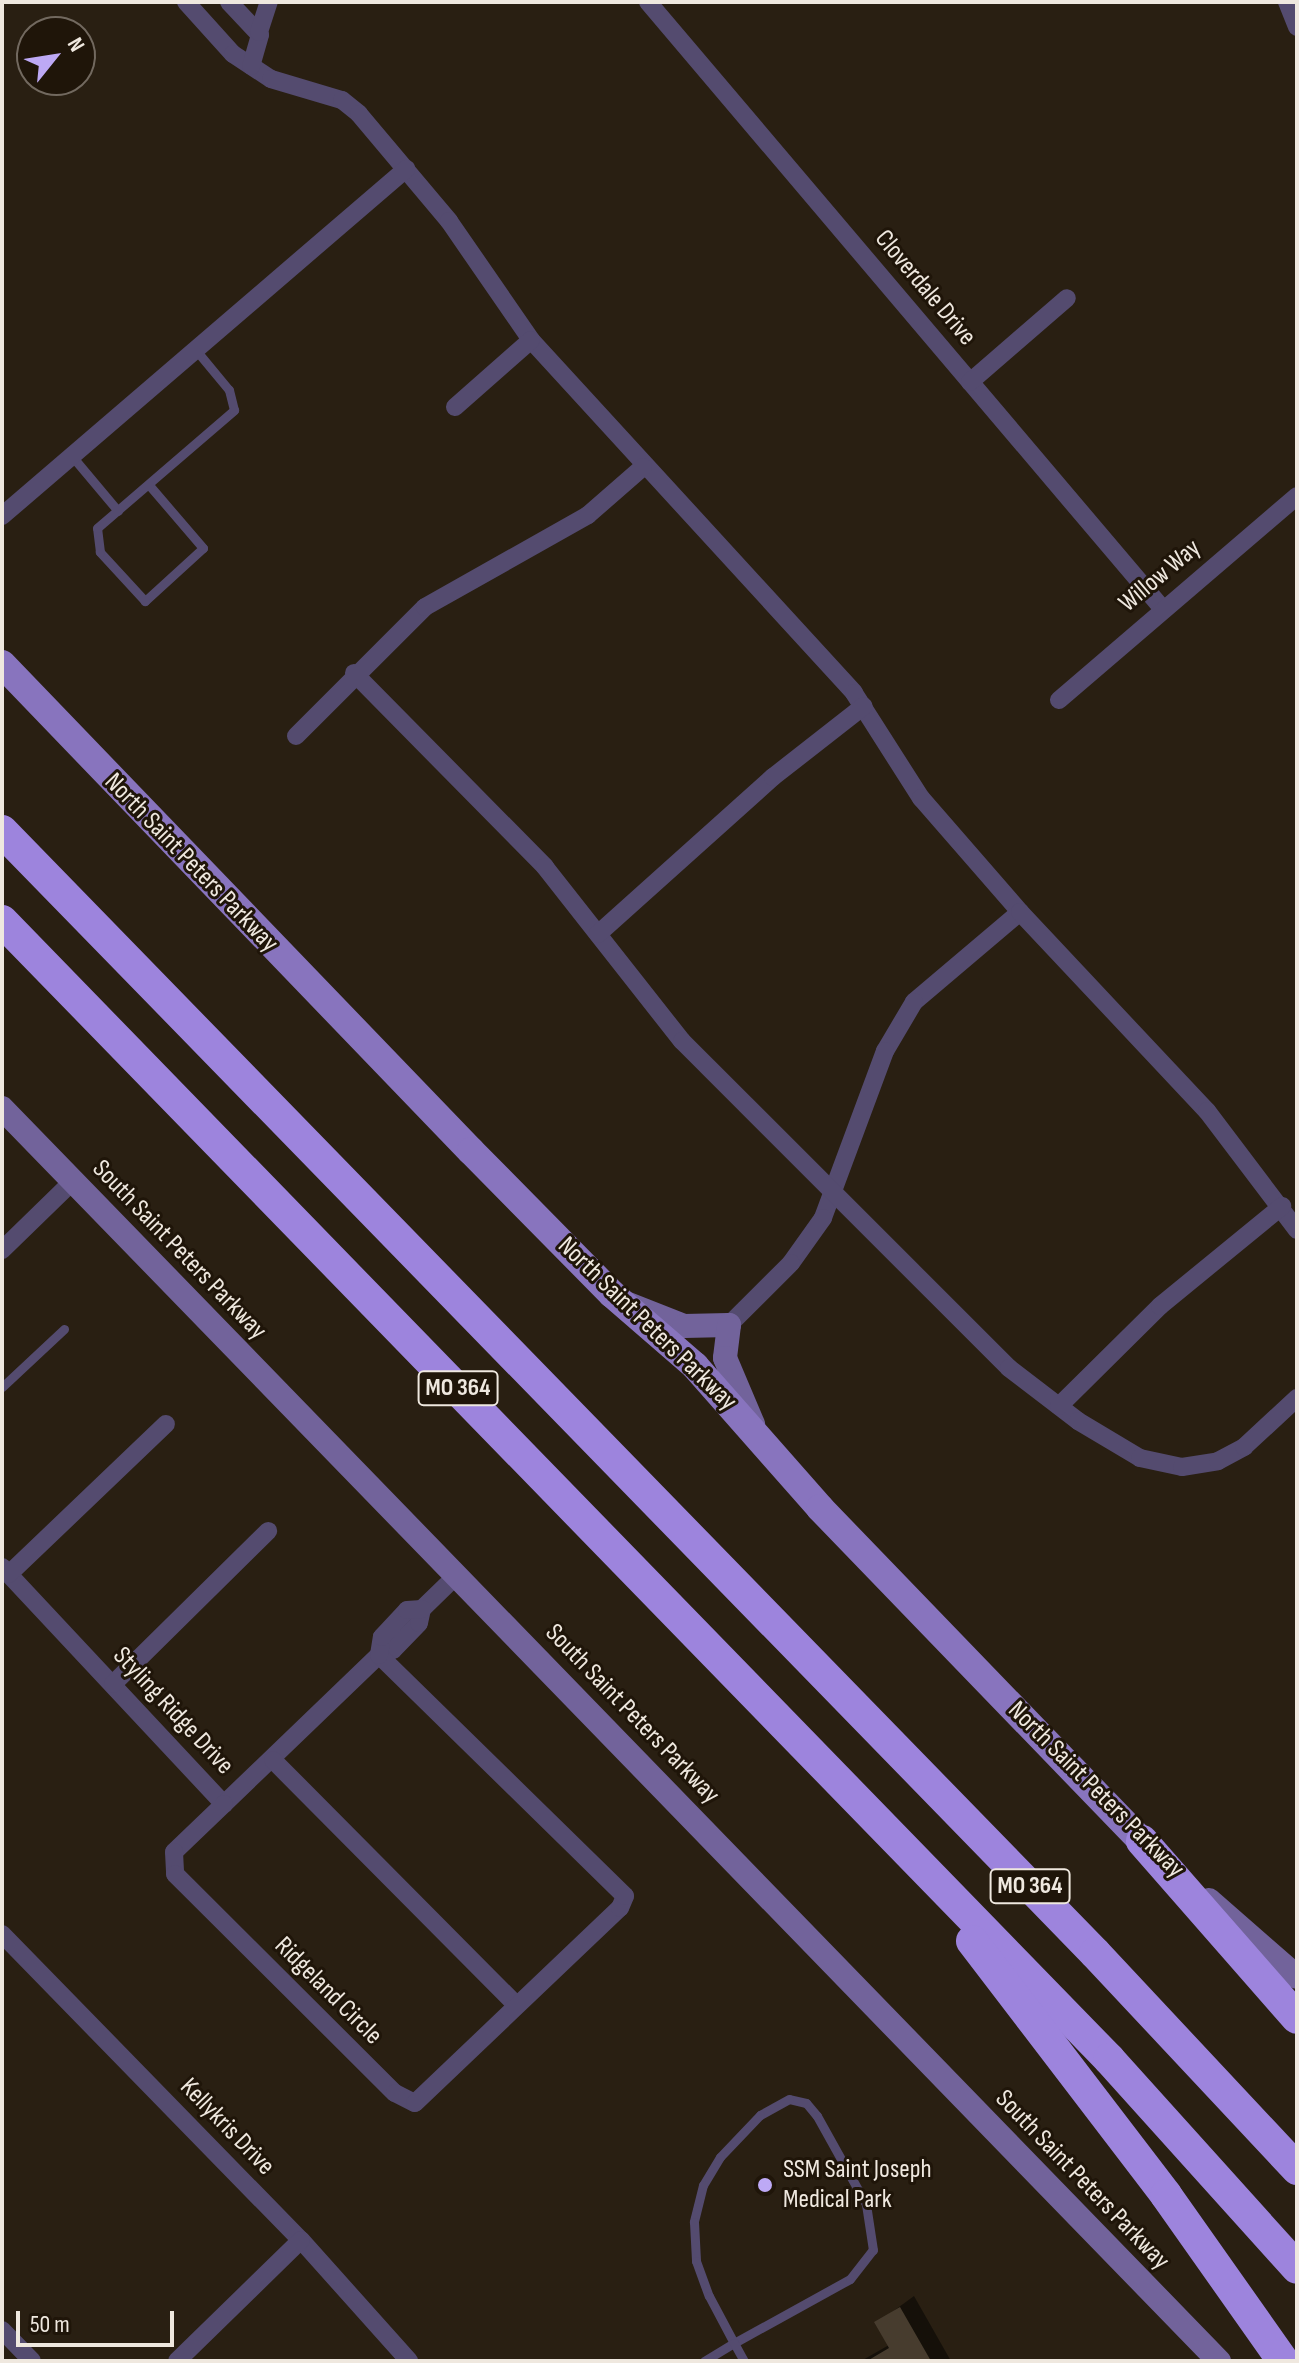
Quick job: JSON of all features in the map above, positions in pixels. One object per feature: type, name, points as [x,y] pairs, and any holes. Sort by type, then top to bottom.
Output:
[{"type":"highway","name":"MO 364","points":[[2,831],[1115,1974],[1297,2169]]},
{"type":"highway","name":"MO 364","points":[[2,921],[1199,2154],[1297,2268]]},
{"type":"highway","points":[[1142,1841],[1297,2018]]},
{"type":"highway","points":[[912,1857],[1030,2023],[1166,2195],[1283,2361]]},
{"type":"main road","name":"North Saint Peters Parkway","points":[[2,664],[471,1151],[756,1430],[820,1508],[1142,1841],[1297,1977]]},
{"type":"main road","name":"South Saint Peters Parkway","points":[[2,1108],[1219,2361]]},
{"type":"main road","points":[[628,1304],[684,1326],[729,1325],[725,1358],[756,1430]]},
{"type":"street","points":[[186,2],[233,54],[271,79],[342,100],[406,169],[449,221],[531,340],[643,467],[792,621],[864,706],[921,798],[1020,912],[1207,1111],[1282,1206],[1297,1230]]},
{"type":"street","points":[[229,2],[259,32]]},
{"type":"street","points":[[251,66],[269,2]]},
{"type":"street","name":"Cloverdale Drive","points":[[648,2],[1161,607]]},
{"type":"street","points":[[1287,2],[1297,27]]},
{"type":"street","points":[[2,516],[406,169]]},
{"type":"street","points":[[970,382],[1067,298]]},
{"type":"street","points":[[455,407],[531,340]]},
{"type":"street","points":[[296,736],[354,673],[425,607],[588,515],[643,467]]},
{"type":"street","name":"Willow Way","points":[[1059,700],[1161,607],[1297,496]]},
{"type":"street","points":[[354,673],[545,867],[682,1041],[1009,1368],[1059,1406],[1140,1458],[1182,1467],[1218,1461],[1244,1447],[1297,1398]]},
{"type":"street","points":[[598,934],[773,777],[864,706]]},
{"type":"street","points":[[729,1325],[791,1263],[823,1218],[885,1051],[914,1002],[944,971],[1020,912]]},
{"type":"street","points":[[2,1250],[73,1181]]},
{"type":"street","points":[[1059,1406],[1160,1306],[1282,1206]]},
{"type":"street","points":[[5,1570],[166,1424]]},
{"type":"street","points":[[113,1684],[268,1531]]},
{"type":"street","name":"Styling Ridge Drive","points":[[5,1570],[224,1804],[379,1655],[393,1650],[411,1632],[422,1609],[457,1575]]},
{"type":"street","name":"Ridgeland Circle","points":[[224,1804],[174,1852],[175,1874],[404,2099],[415,2103],[514,2003],[620,1908],[625,1896],[379,1655]]},
{"type":"street","points":[[273,1760],[514,2003]]},
{"type":"street","name":"Kellykris Drive","points":[[2,1934],[301,2240],[409,2361]]},
{"type":"street","points":[[177,2361],[301,2240]]},
{"type":"street","points":[[2,2330],[32,2361]]},
{"type":"lane","points":[[149,485],[203,548],[145,601],[100,552],[97,528],[234,410],[229,390],[195,349]]},
{"type":"lane","points":[[71,455],[118,511]]},
{"type":"lane","points":[[2,1387],[64,1329]]},
{"type":"lane","points":[[704,2361],[734,2343],[850,2279],[865,2267],[873,2250],[866,2204],[806,2103],[789,2099],[760,2115],[720,2157],[703,2185],[694,2222],[696,2261],[734,2343],[744,2361]]},
{"type":"building","points":[[900,2307],[931,2361],[867,2361],[889,2348],[874,2322]]},
{"type":"place","name":"SSM Saint Joseph Medical Park","points":[[765,2185]]}]
